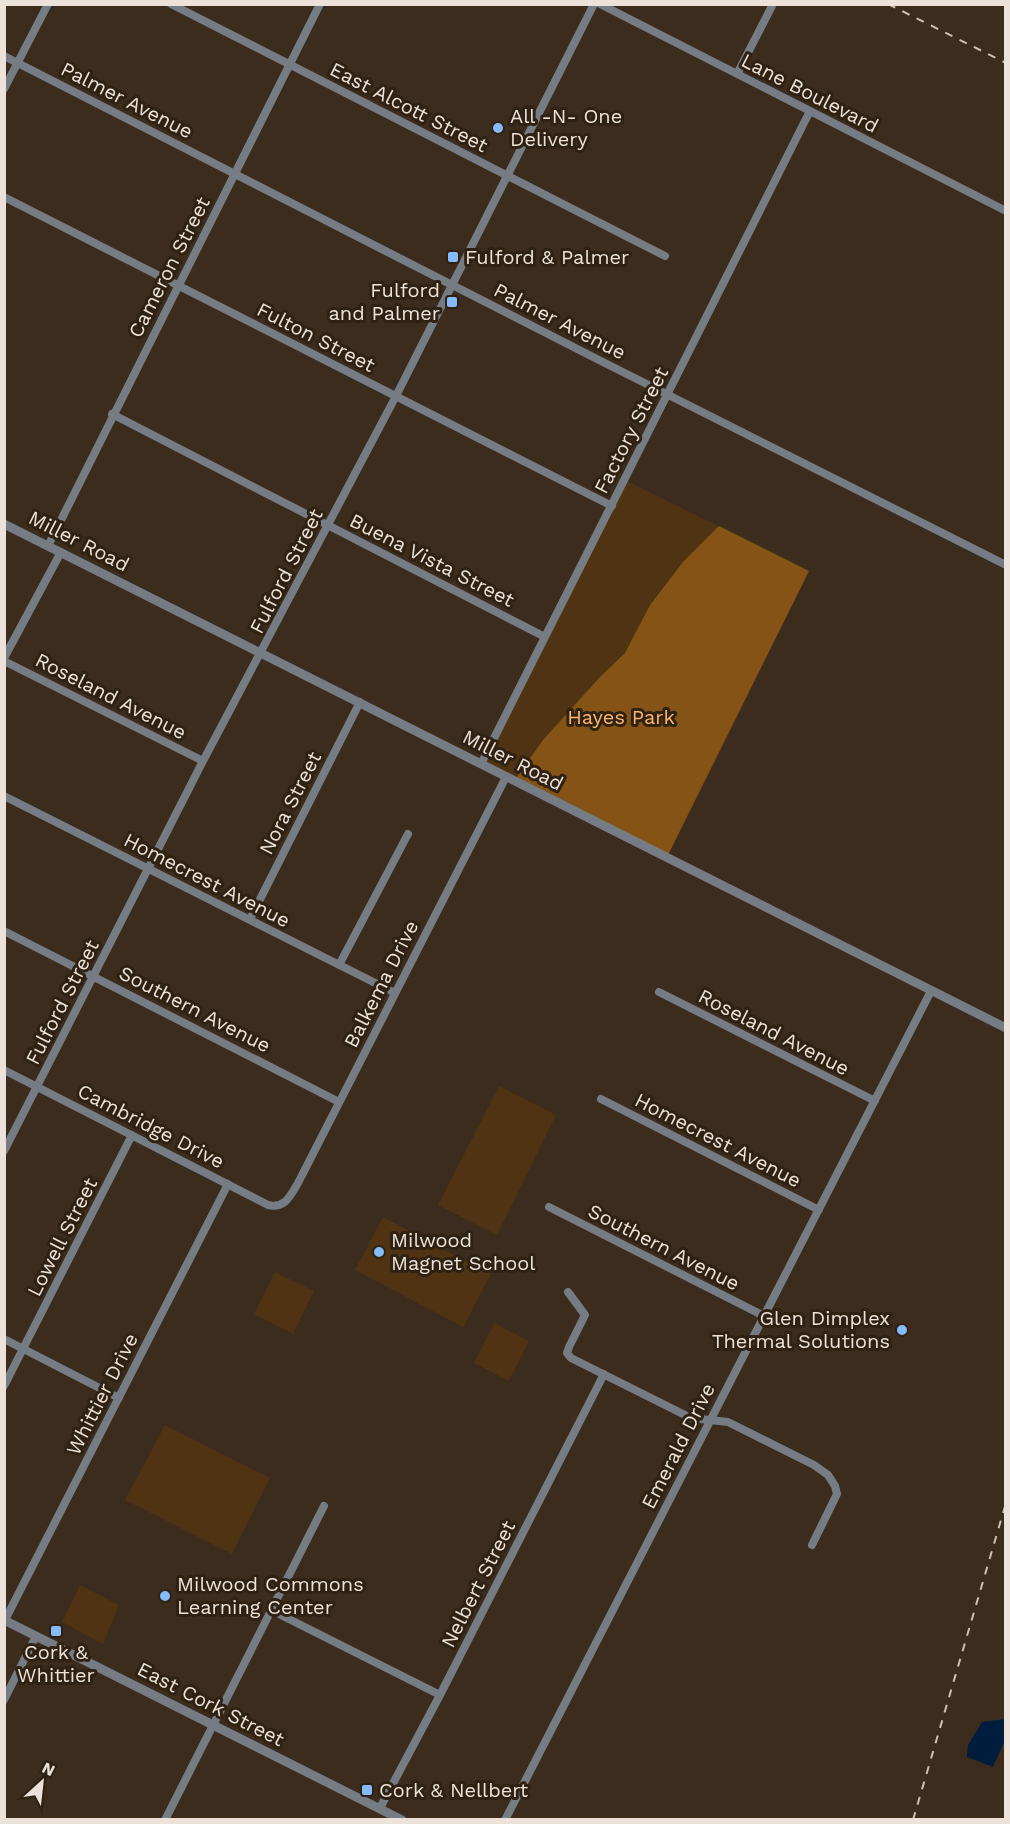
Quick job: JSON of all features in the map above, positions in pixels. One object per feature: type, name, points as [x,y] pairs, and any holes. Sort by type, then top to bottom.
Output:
[{"type":"street","points":[[4,89],[48,4]]},
{"type":"street","name":"East Alcott Street","points":[[171,4],[664,256]]},
{"type":"street","name":"Cameron Street","points":[[48,546],[112,414],[320,4]]},
{"type":"street","name":"Fulford Street","points":[[4,1151],[203,761],[396,396],[594,4]]},
{"type":"street","name":"Lane Boulevard","points":[[600,4],[1005,211]]},
{"type":"street","points":[[737,74],[773,4]]},
{"type":"street","name":"Palmer Avenue","points":[[4,56],[1005,565]]},
{"type":"street","name":"Factory Street","points":[[481,764],[810,111]]},
{"type":"street","name":"Fulton Street","points":[[4,197],[612,506]]},
{"type":"street","name":"Buena Vista Street","points":[[112,414],[545,637]]},
{"type":"street","name":"Miller Road","points":[[4,524],[1005,1028]]},
{"type":"street","points":[[4,660],[61,552]]},
{"type":"street","name":"Roseland Avenue","points":[[4,660],[203,761]]},
{"type":"street","name":"Nora Street","points":[[250,920],[360,702]]},
{"type":"street","name":"Balkema Drive","points":[[282,1205],[298,1183],[506,777]]},
{"type":"street","name":"Homecrest Avenue","points":[[4,796],[395,993]]},
{"type":"street","points":[[339,965],[408,834]]},
{"type":"street","name":"Southern Avenue","points":[[4,931],[339,1102]]},
{"type":"street","name":"Emerald Drive","points":[[505,1820],[931,991]]},
{"type":"street","name":"Roseland Avenue","points":[[659,992],[874,1101]]},
{"type":"street","name":"Cambridge Drive","points":[[4,1070],[268,1205],[278,1207],[282,1205]]},
{"type":"street","name":"Homecrest Avenue","points":[[601,1099],[819,1210]]},
{"type":"street","name":"Lowell Street","points":[[4,1386],[132,1135]]},
{"type":"street","name":"Whittier Drive","points":[[5,1620],[228,1184]]},
{"type":"street","name":"Southern Avenue","points":[[549,1207],[764,1316]]},
{"type":"street","points":[[568,1292],[585,1315],[568,1347],[568,1355],[691,1418],[728,1422],[822,1470],[832,1481],[837,1494],[812,1545]]},
{"type":"street","points":[[4,1339],[119,1398]]},
{"type":"street","name":"Nelbert Street","points":[[380,1808],[604,1374]]},
{"type":"street","points":[[165,1820],[324,1506]]},
{"type":"street","points":[[271,1610],[440,1695]]},
{"type":"street","name":"East Cork Street","points":[[5,1620],[402,1820]]},
{"type":"street","points":[[4,1700],[36,1636]]},
{"type":"green space","name":"Hayes Park","points":[[625,480],[809,571],[667,857],[481,764]]},
{"type":"green space","name":"Hayes Park","points":[[719,526],[809,571],[667,857],[514,781],[543,740],[625,653],[650,605],[683,562]]},
{"type":"green space","points":[[499,1086],[556,1115],[497,1235],[438,1205]]},
{"type":"green space","points":[[383,1217],[491,1274],[463,1327],[355,1270]]},
{"type":"green space","points":[[275,1272],[314,1291],[293,1334],[254,1314]]},
{"type":"green space","points":[[494,1323],[529,1341],[509,1381],[474,1363]]},
{"type":"green space","points":[[165,1425],[270,1478],[232,1554],[125,1500]]},
{"type":"green space","points":[[80,1585],[119,1605],[103,1644],[62,1622]]},
{"type":"water","points":[[1005,1719],[1005,1740],[993,1767],[967,1757],[968,1745],[982,1722]]},
{"type":"railway","points":[[888,4],[1006,63]]},
{"type":"railway","points":[[913,1820],[1006,1503]]},
{"type":"place","name":"All -N- One Delivery","points":[[498,128]]},
{"type":"place","name":"Fulford & Palmer","points":[[453,257]]},
{"type":"place","name":"Fulford and Palmer","points":[[452,302]]},
{"type":"place","name":"Milwood Magnet School","points":[[379,1252]]},
{"type":"place","name":"Glen Dimplex Thermal Solutions","points":[[902,1330]]},
{"type":"place","name":"Milwood Commons Learning Center","points":[[165,1596]]},
{"type":"place","name":"Cork & Whittier","points":[[56,1631]]},
{"type":"place","name":"Cork & Nellbert","points":[[367,1790]]}]
